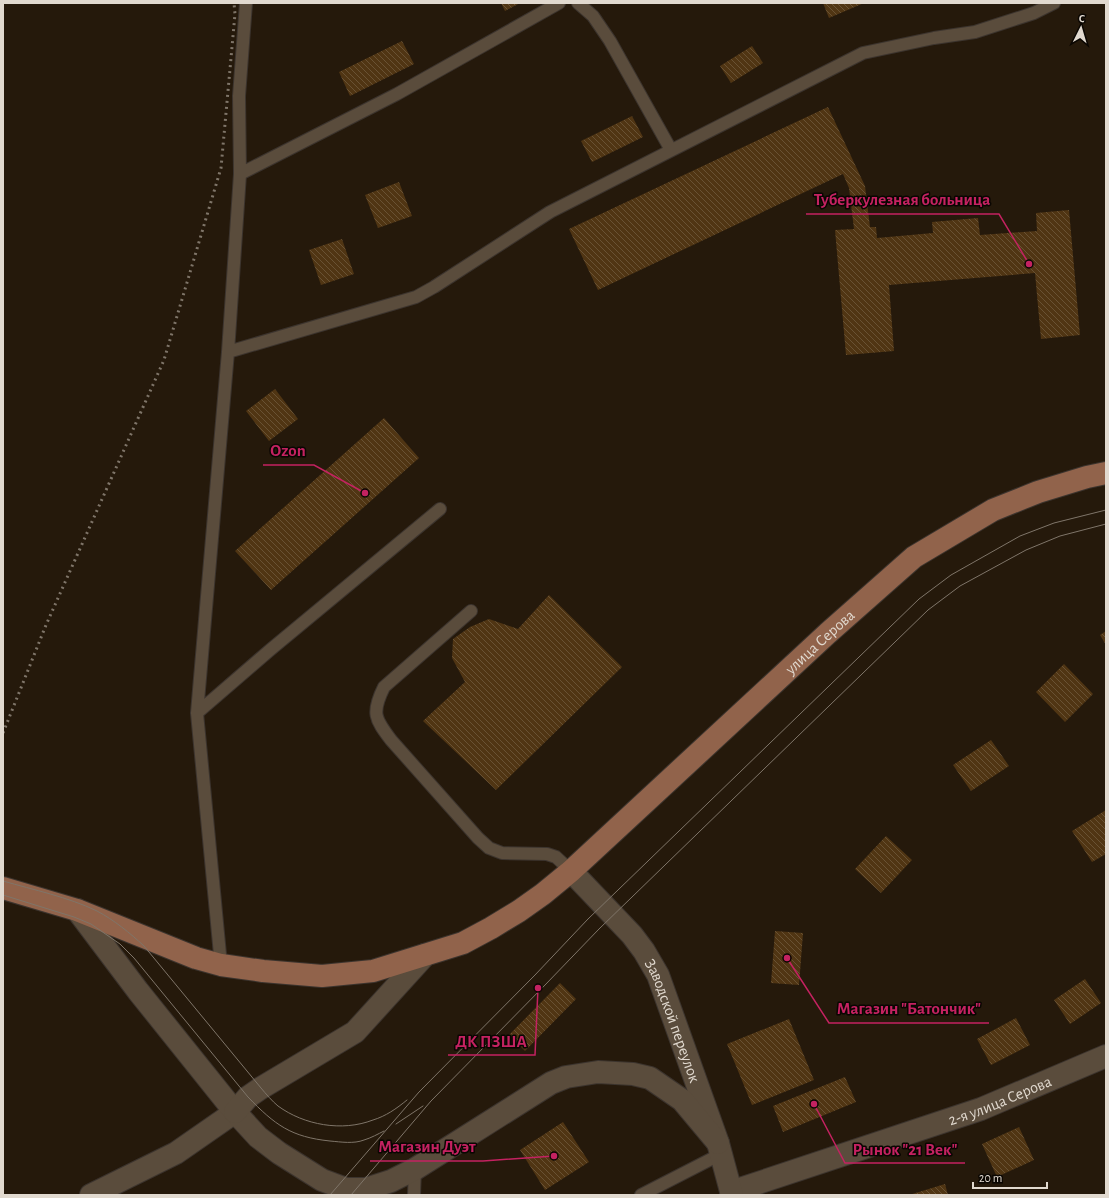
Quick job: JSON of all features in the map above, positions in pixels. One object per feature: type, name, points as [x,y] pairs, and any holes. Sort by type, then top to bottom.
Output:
[{"type":"main road","name":"улица Серова","points":[[3,888],[77,910],[196,958],[221,965],[270,972],[322,976],[373,971],[463,943],[491,928],[542,894],[571,872],[828,633],[914,557],[993,510],[1038,492],[1087,477],[1106,473]]},
{"type":"main road","name":"Заводской переулок","points":[[571,872],[632,935],[644,951],[658,976],[720,1149],[732,1193]]},
{"type":"main road","points":[[77,910],[138,991],[235,1112],[258,1137],[279,1153],[322,1180],[346,1189],[366,1189],[391,1181],[415,1169],[551,1083],[566,1077],[598,1072],[628,1074],[650,1078],[682,1100],[720,1149]]},
{"type":"main road","points":[[91,1195],[176,1153],[235,1112],[248,1097],[261,1088],[355,1032],[425,955]]},
{"type":"main road","name":"2-я улица Серова","points":[[732,1193],[981,1109],[1106,1056]]},
{"type":"lane","points":[[221,965],[197,713],[228,352],[240,174],[239,96],[246,3]]},
{"type":"lane","points":[[240,174],[397,94],[559,3]]},
{"type":"lane","points":[[578,3],[593,16],[610,41],[671,150]]},
{"type":"lane","points":[[228,352],[416,297],[550,212],[863,53],[934,38],[975,32],[1034,13],[1054,3]]},
{"type":"lane","points":[[197,713],[270,650],[440,509]]},
{"type":"lane","points":[[471,611],[384,687],[377,702],[376,710],[379,724],[391,740],[468,827],[489,848],[502,853],[547,854],[556,857],[571,872]]},
{"type":"lane","points":[[641,1195],[720,1149]]},
{"type":"lane","points":[[414,1195],[415,1169]]},
{"type":"building","points":[[501,3],[520,3],[505,11]]},
{"type":"building","points":[[823,3],[864,3],[829,18]]},
{"type":"building","points":[[402,41],[414,64],[350,96],[339,72]]},
{"type":"building","points":[[752,46],[763,63],[731,83],[720,66]]},
{"type":"building","points":[[828,107],[865,186],[870,227],[876,227],[877,238],[933,233],[932,222],[978,218],[980,235],[1037,231],[1036,213],[1069,210],[1080,335],[1041,339],[1035,273],[889,285],[894,351],[846,355],[835,230],[854,229],[849,188],[843,174],[598,290],[569,229]]},
{"type":"building","points":[[632,116],[643,137],[592,162],[581,141]]},
{"type":"building","points":[[399,182],[412,216],[378,228],[365,195]]},
{"type":"building","points":[[342,239],[354,274],[321,285],[309,250]]},
{"type":"building","points":[[275,389],[298,419],[269,441],[246,411]]},
{"type":"building","points":[[384,418],[419,458],[271,590],[235,551]]},
{"type":"building","points":[[549,595],[622,667],[496,790],[423,721],[465,682],[452,658],[453,639],[470,627],[489,619],[518,629]]},
{"type":"building","points":[[1106,631],[1106,645],[1100,635]]},
{"type":"building","points":[[1064,664],[1093,694],[1065,722],[1036,692]]},
{"type":"building","points":[[991,740],[1009,766],[971,791],[953,765]]},
{"type":"building","points":[[1106,810],[1106,854],[1092,862],[1072,831]]},
{"type":"building","points":[[886,836],[912,860],[881,893],[855,869]]},
{"type":"building","points":[[775,931],[803,933],[799,985],[771,983]]},
{"type":"building","points":[[1085,979],[1101,1003],[1070,1024],[1054,1000]]},
{"type":"building","points":[[560,983],[576,999],[525,1051],[509,1035]]},
{"type":"building","points":[[1016,1018],[1030,1045],[991,1065],[977,1039]]},
{"type":"building","points":[[789,1019],[814,1080],[752,1105],[727,1044]]},
{"type":"building","points":[[845,1077],[856,1102],[783,1132],[773,1106]]},
{"type":"building","points":[[563,1122],[589,1162],[545,1190],[520,1150]]},
{"type":"building","points":[[1019,1127],[1034,1160],[997,1177],[982,1144]]},
{"type":"building","points":[[945,1184],[948,1195],[909,1195]]},
{"type":"tram line","points":[[330,1195],[419,1092],[535,975],[588,919],[919,599],[951,575],[1020,536],[1054,523],[1106,510]]},
{"type":"tram line","points":[[351,1195],[431,1101],[599,929],[928,610],[960,586],[1026,550],[1060,536],[1106,524]]},
{"type":"tram line","points":[[3,881],[86,906],[116,923],[144,946],[267,1095],[288,1113],[299,1118],[324,1125],[349,1126],[361,1124],[382,1116],[407,1100]]},
{"type":"tram line","points":[[3,895],[74,917],[91,924],[120,944],[134,958],[248,1097],[267,1115],[284,1128],[294,1133],[316,1139],[347,1142],[360,1141],[384,1131]]},
{"type":"tram line","points":[[396,1124],[423,1106]]},
{"type":"railway","points":[[3,733],[46,625],[164,360],[221,168],[235,14],[234,3]]},
{"type":"place","name":"Туберкулезная больница","points":[[1029,264]]},
{"type":"place","name":"Ozon","points":[[365,493]]},
{"type":"place","name":"Магазин \"Батончик\"","points":[[787,958]]},
{"type":"place","name":"ДК ПЗША","points":[[538,988]]},
{"type":"place","name":"Рынок \"21 Век\"","points":[[814,1104]]},
{"type":"place","name":"Магазин Дуэт","points":[[554,1156]]}]
